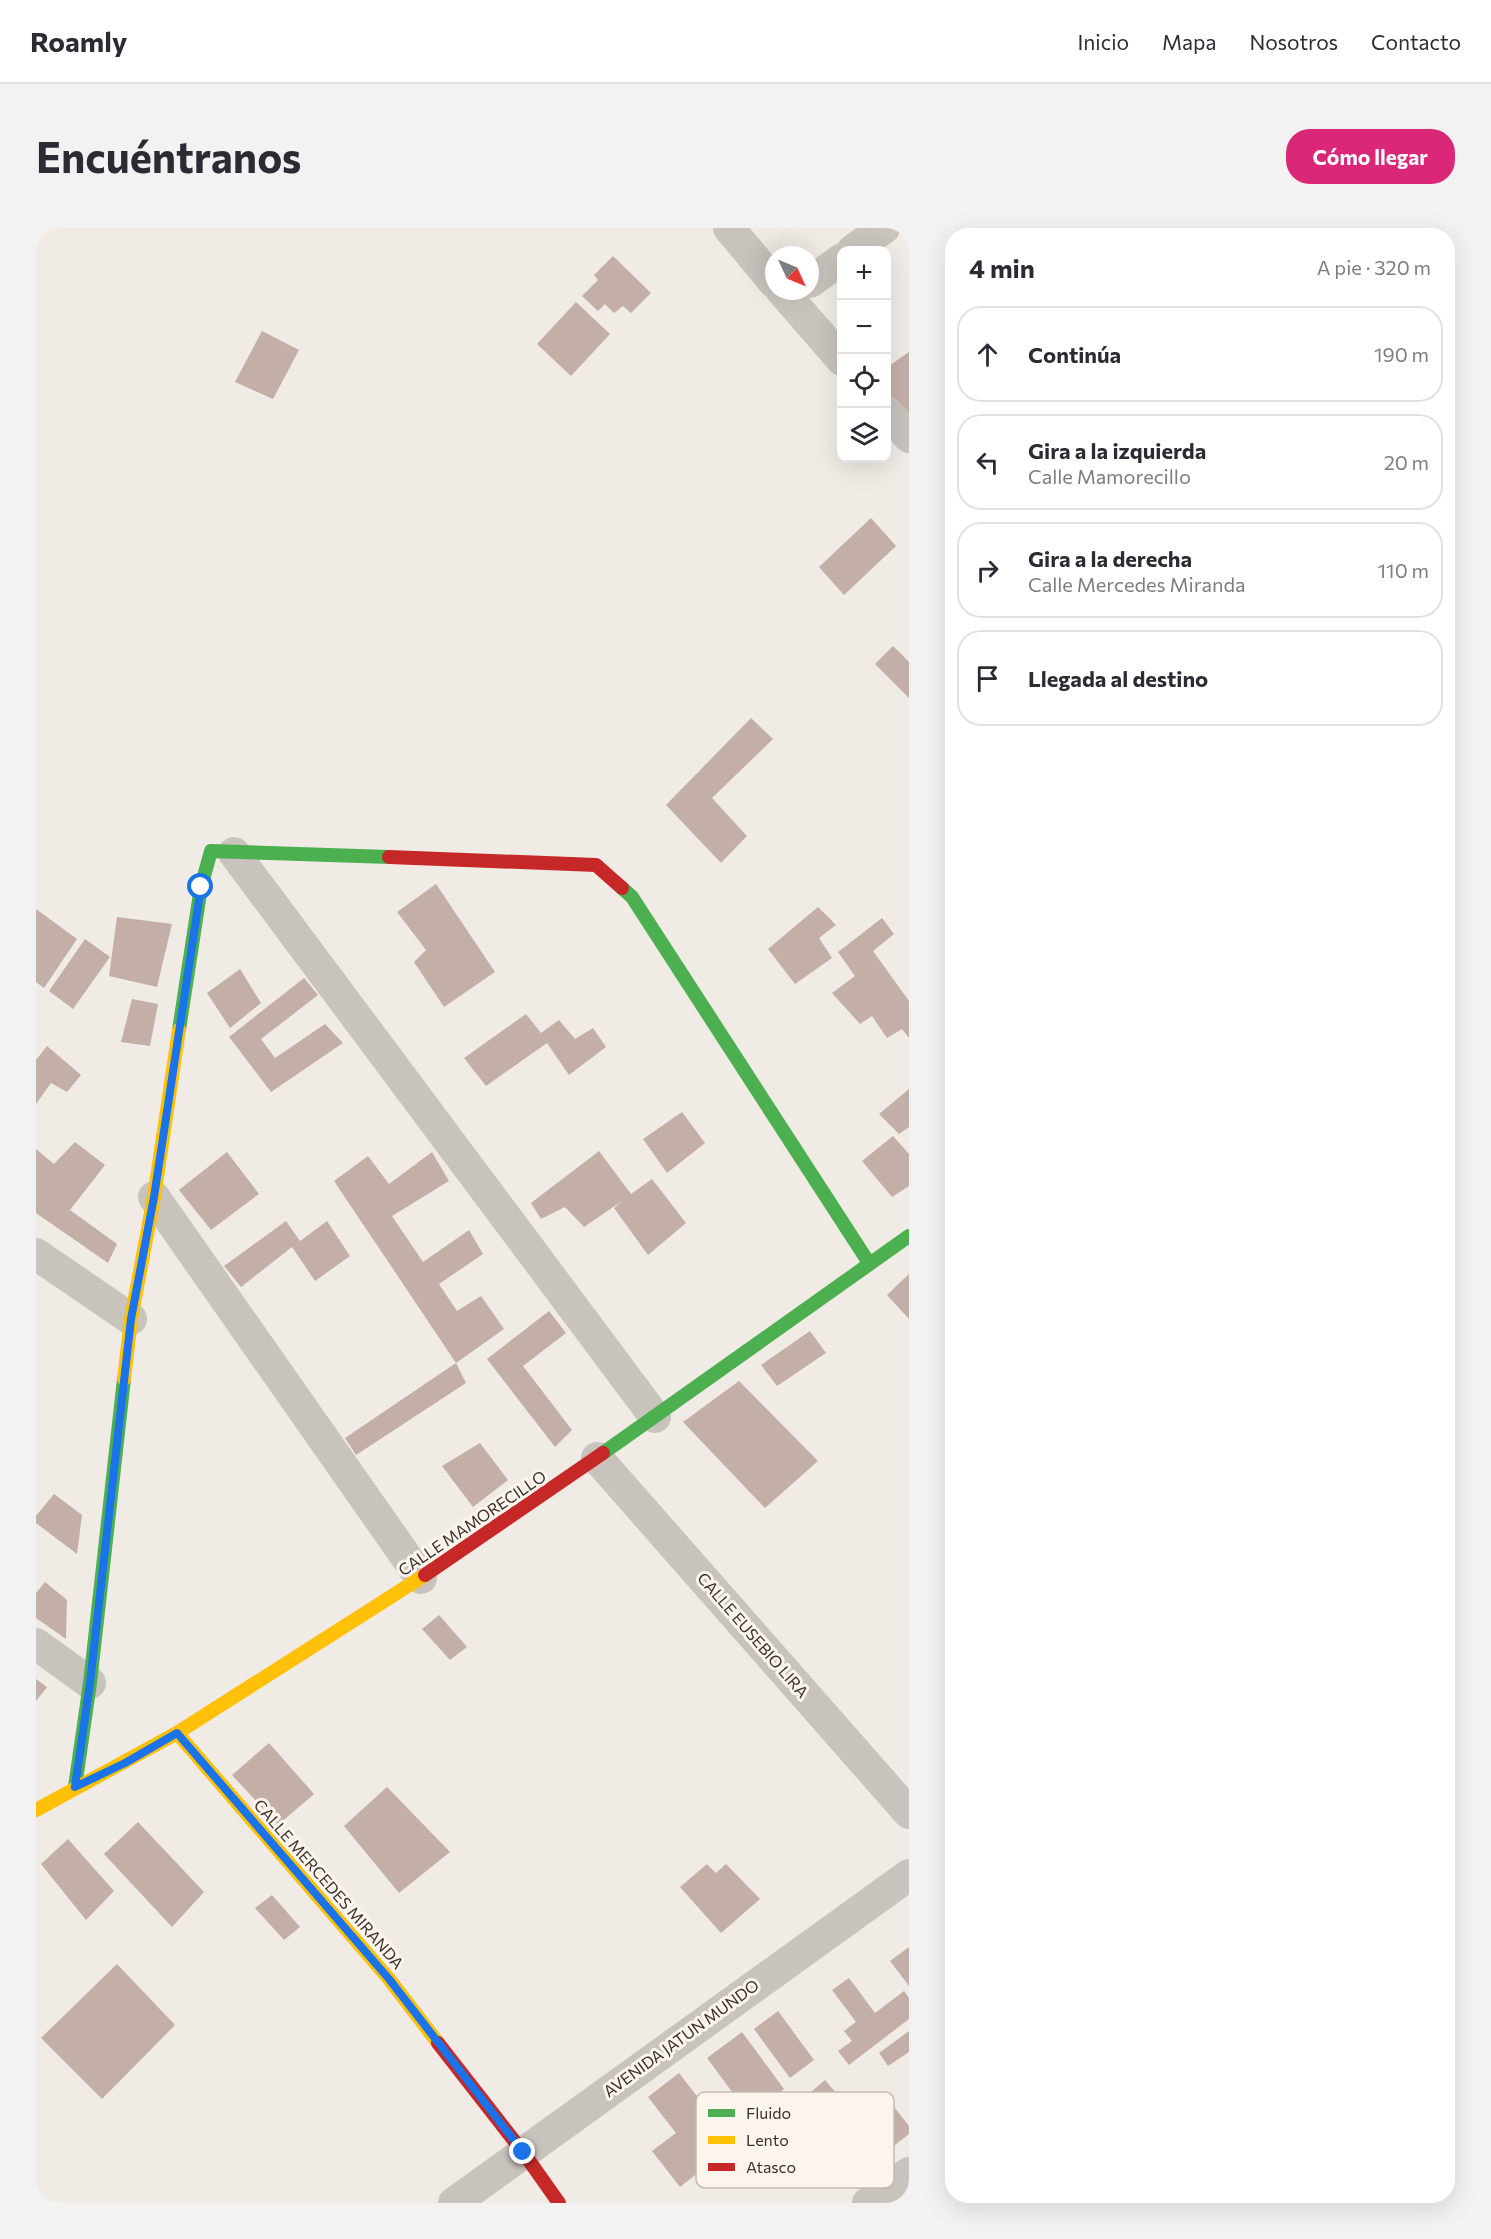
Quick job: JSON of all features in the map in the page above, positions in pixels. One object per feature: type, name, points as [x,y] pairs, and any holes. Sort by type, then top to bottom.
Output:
[{"type":"street","points":[[729,228],[765,264]]},
{"type":"street","points":[[859,246],[884,228]]},
{"type":"street","points":[[819,272],[837,262]]},
{"type":"street","points":[[798,300],[838,354]]},
{"type":"street","points":[[891,417],[909,437]]},
{"type":"street","points":[[75,1787],[90,1683],[131,1319],[154,1197],[201,887],[211,851],[596,865],[632,897],[869,1263]]},
{"type":"street","points":[[234,853],[655,1417]]},
{"type":"street","points":[[154,1197],[421,1578]]},
{"type":"street","name":"CALLE MAMORECILLO","points":[[36,1810],[177,1733],[421,1578],[597,1458],[909,1236]]},
{"type":"street","points":[[36,1254],[131,1319]]},
{"type":"street","name":"CALLE EUSEBIO LIRA","points":[[597,1458],[909,1813]]},
{"type":"street","points":[[36,1644],[90,1683]]},
{"type":"street","name":"CALLE MERCEDES MIRANDA","points":[[177,1733],[389,1979],[560,2203]]},
{"type":"street","name":"AVENIDA JATUN MUNDO","points":[[454,2203],[909,1875]]},
{"type":"street","points":[[894,2184],[909,2173]]},
{"type":"street","points":[[868,2203],[888,2188]]},
{"type":"building","points":[[613,256],[651,293],[631,313],[623,306],[614,313],[605,304],[598,311],[582,296],[598,280],[594,275]]},
{"type":"building","points":[[576,302],[610,334],[571,376],[537,344]]},
{"type":"building","points":[[262,331],[299,350],[273,399],[235,382]]},
{"type":"building","points":[[909,352],[909,415],[891,403],[891,365]]},
{"type":"building","points":[[871,518],[896,546],[844,595],[819,567]]},
{"type":"building","points":[[893,646],[909,662],[909,698],[875,664]]},
{"type":"building","points":[[751,718],[773,739],[712,798],[747,836],[721,863],[666,805]]},
{"type":"building","points":[[436,884],[495,972],[444,1007],[414,962],[426,950],[397,912]]},
{"type":"building","points":[[818,907],[836,925],[819,938],[832,958],[795,984],[768,949]]},
{"type":"building","points":[[36,909],[77,939],[44,988],[36,982]]},
{"type":"building","points":[[117,917],[172,924],[157,987],[109,976]]},
{"type":"building","points":[[882,918],[894,934],[873,951],[909,1001],[909,1038],[902,1029],[887,1038],[872,1016],[860,1024],[832,993],[855,976],[838,952]]},
{"type":"building","points":[[85,939],[110,957],[73,1009],[49,991]]},
{"type":"building","points":[[240,969],[261,1003],[230,1028],[207,993]]},
{"type":"building","points":[[304,978],[318,995],[261,1039],[275,1058],[325,1024],[343,1043],[271,1092],[229,1037]]},
{"type":"building","points":[[132,999],[158,1004],[150,1046],[121,1042]]},
{"type":"building","points":[[526,1014],[541,1033],[559,1020],[575,1039],[593,1028],[606,1047],[569,1075],[547,1043],[486,1086],[464,1058]]},
{"type":"building","points":[[47,1046],[81,1075],[67,1092],[51,1083],[36,1104],[36,1060]]},
{"type":"building","points":[[909,1089],[909,1127],[899,1134],[879,1114]]},
{"type":"building","points":[[682,1112],[705,1143],[667,1173],[643,1139]]},
{"type":"building","points":[[893,1136],[909,1154],[909,1186],[892,1197],[862,1161]]},
{"type":"building","points":[[75,1142],[105,1165],[70,1210],[117,1244],[108,1263],[36,1213],[36,1149],[54,1164]]},
{"type":"building","points":[[599,1151],[631,1194],[652,1179],[686,1223],[648,1255],[614,1208],[622,1201],[584,1227],[565,1207],[541,1219],[531,1203]]},
{"type":"building","points":[[227,1152],[259,1194],[211,1230],[179,1190]]},
{"type":"building","points":[[432,1152],[449,1181],[392,1216],[423,1262],[469,1230],[483,1254],[439,1284],[457,1311],[481,1296],[504,1329],[456,1363],[334,1181],[368,1156],[389,1184]]},
{"type":"building","points":[[286,1221],[300,1241],[327,1221],[350,1256],[315,1281],[292,1247],[241,1287],[224,1266]]},
{"type":"building","points":[[909,1274],[909,1319],[887,1295]]},
{"type":"building","points":[[549,1311],[566,1333],[523,1366],[572,1430],[555,1447],[487,1359]]},
{"type":"building","points":[[810,1331],[826,1353],[777,1386],[761,1365]]},
{"type":"building","points":[[456,1363],[466,1383],[356,1455],[345,1438]]},
{"type":"building","points":[[739,1381],[818,1461],[765,1508],[683,1422]]},
{"type":"building","points":[[480,1443],[508,1480],[473,1507],[442,1466]]},
{"type":"building","points":[[54,1494],[82,1515],[77,1554],[36,1523],[36,1516]]},
{"type":"building","points":[[45,1582],[67,1600],[66,1639],[36,1618],[36,1593]]},
{"type":"building","points":[[439,1615],[467,1647],[450,1660],[422,1629]]},
{"type":"building","points":[[36,1679],[47,1687],[36,1701]]},
{"type":"building","points":[[269,1743],[314,1794],[278,1825],[232,1775]]},
{"type":"building","points":[[387,1787],[450,1852],[399,1893],[344,1826]]},
{"type":"building","points":[[138,1822],[204,1892],[172,1927],[104,1854]]},
{"type":"building","points":[[68,1839],[114,1891],[86,1920],[41,1864]]},
{"type":"building","points":[[707,1864],[716,1873],[726,1864],[760,1899],[721,1933],[680,1887]]},
{"type":"building","points":[[272,1895],[300,1927],[284,1940],[255,1908]]},
{"type":"building","points":[[909,1947],[909,1986],[890,1961]]},
{"type":"building","points":[[117,1964],[175,2025],[102,2099],[41,2038]]},
{"type":"building","points":[[849,1978],[875,2013],[904,1991],[909,1998],[909,2019],[849,2065],[838,2051],[852,2041],[844,2031],[856,2022],[832,1990]]},
{"type":"building","points":[[778,2011],[814,2060],[790,2078],[754,2029]]},
{"type":"building","points":[[909,2031],[909,2052],[888,2066],[879,2053]]},
{"type":"building","points":[[742,2032],[784,2089],[780,2092],[732,2092],[707,2058]]},
{"type":"building","points":[[679,2073],[696,2095],[696,2174],[680,2187],[652,2151],[676,2133],[648,2097]]},
{"type":"building","points":[[825,2080],[835,2092],[811,2092]]},
{"type":"building","points":[[894,2107],[909,2126],[909,2134],[894,2146]]},
{"type":"traffic: fast","points":[[179,1030],[201,887],[211,851],[389,857]]},
{"type":"traffic: fast","points":[[622,888],[632,897],[869,1263]]},
{"type":"traffic: fast","points":[[603,1453],[909,1236]]},
{"type":"traffic: fast","points":[[75,1787],[90,1683],[124,1379]]},
{"type":"traffic: slow","points":[[124,1379],[131,1319],[154,1197],[179,1030]]},
{"type":"traffic: slow","points":[[36,1810],[177,1733],[425,1575]]},
{"type":"traffic: slow","points":[[177,1733],[389,1979],[438,2043]]},
{"type":"traffic: jam","points":[[389,857],[596,865],[622,888]]},
{"type":"traffic: jam","points":[[425,1575],[603,1453]]},
{"type":"traffic: jam","points":[[438,2043],[523,2152],[559,2203]]},
{"type":"route","points":[[201,887],[154,1197],[131,1319],[90,1683],[75,1787],[125,1763],[177,1733],[389,1979],[523,2152]]}]
